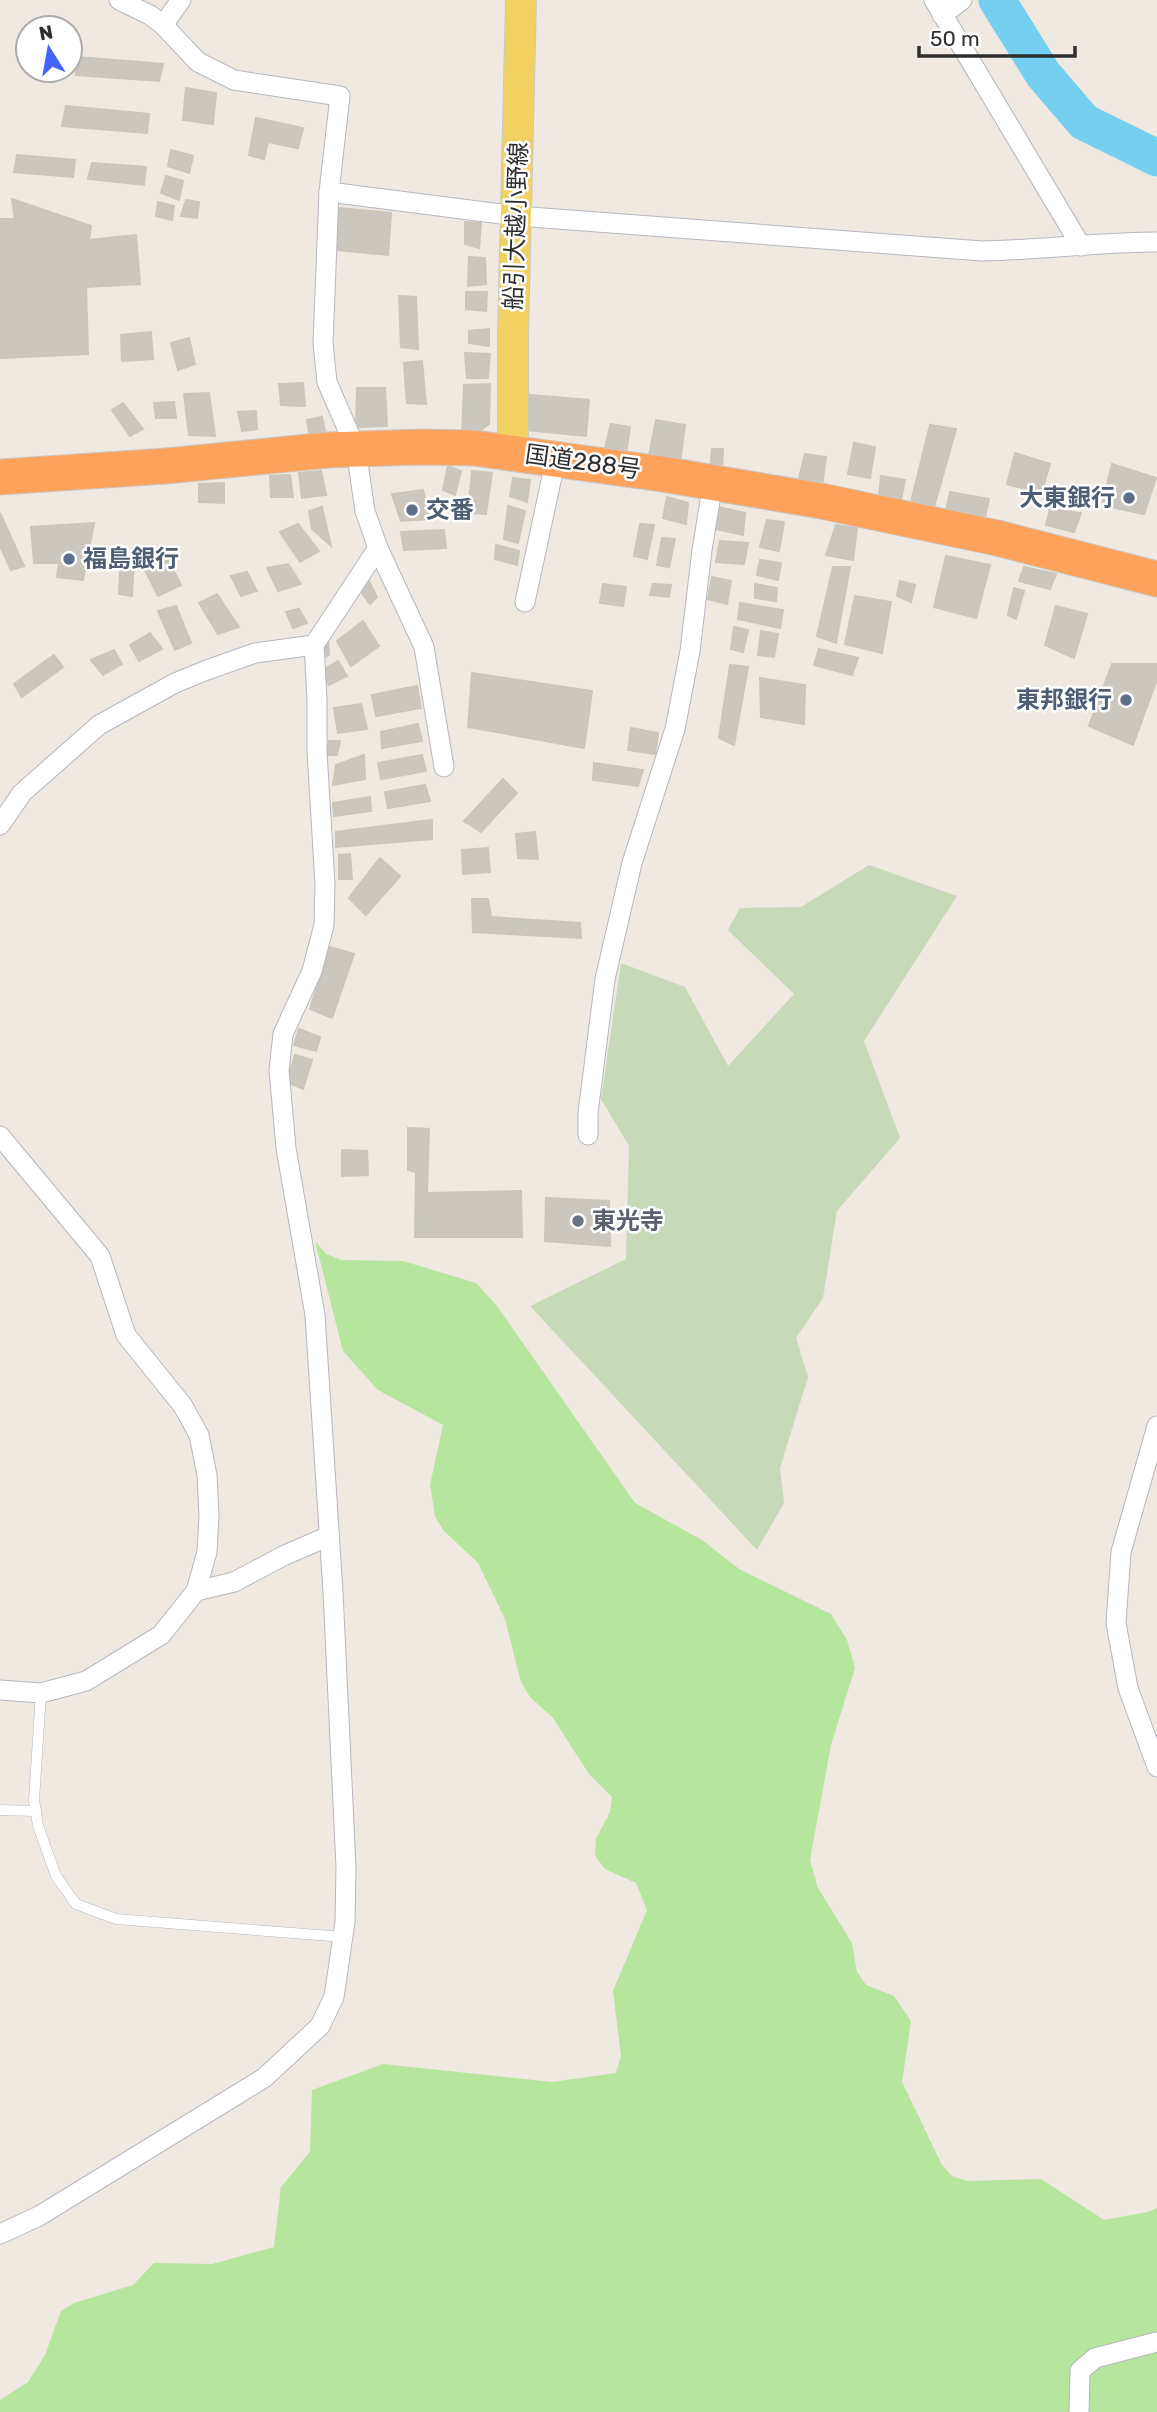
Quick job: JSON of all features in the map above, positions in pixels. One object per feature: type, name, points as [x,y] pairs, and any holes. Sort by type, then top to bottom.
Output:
[{"type":"highway","name":"国道288号","points":[[0,477],[356,449],[421,447],[513,452],[821,501],[911,519],[1157,579]]},
{"type":"main road","name":"船引大越小野線","points":[[513,452],[513,336],[522,0]]},
{"type":"street","points":[[119,0],[163,24],[198,62],[234,80],[340,96],[329,192],[323,343],[327,382],[356,449],[365,511],[378,548],[424,648],[444,767]]},
{"type":"street","points":[[163,24],[181,0]]},
{"type":"street","points":[[962,0],[938,8],[1081,246]]},
{"type":"street","points":[[329,192],[517,216],[982,251],[1157,242]]},
{"type":"street","points":[[525,602],[556,458]]},
{"type":"street","points":[[588,1135],[588,1113],[605,979],[632,863],[675,729],[690,651],[713,483]]},
{"type":"street","points":[[0,2234],[39,2216],[264,2078],[320,2026],[334,1997],[344,1937],[346,1867],[329,1536],[315,1315],[286,1148],[279,1070],[283,1034],[312,971],[324,925],[325,884],[314,645],[378,548]]},
{"type":"street","points":[[0,825],[22,793],[99,726],[174,683],[255,653],[314,645]]},
{"type":"street","points":[[0,1136],[100,1256],[126,1335],[183,1406],[199,1435],[207,1475],[209,1517],[207,1552],[196,1591],[161,1636],[86,1681],[41,1693],[0,1690]]},
{"type":"street","points":[[1157,1426],[1121,1552],[1116,1623],[1128,1688],[1157,1767]]},
{"type":"street","points":[[196,1591],[234,1582],[329,1536]]},
{"type":"street","points":[[1079,2412],[1080,2371],[1095,2358],[1157,2342]]},
{"type":"lane","points":[[41,1693],[37,1826],[56,1876],[76,1904],[116,1919],[344,1937]]},
{"type":"lane","points":[[0,1810],[36,1811]]},
{"type":"green space","points":[[869,865],[957,896],[864,1041],[900,1138],[837,1211],[823,1298],[796,1338],[808,1377],[780,1468],[784,1503],[757,1550],[530,1306],[626,1259],[629,1146],[601,1099],[621,963],[685,987],[728,1066],[794,994],[728,930],[740,908],[801,907]]},
{"type":"green space","points":[[315,1241],[326,1254],[341,1260],[403,1261],[476,1283],[497,1306],[635,1503],[702,1540],[739,1569],[831,1614],[847,1640],[855,1668],[831,1745],[810,1860],[818,1888],[852,1943],[857,1972],[866,1985],[894,1996],[911,2021],[902,2082],[942,2165],[952,2176],[967,2181],[1041,2179],[1104,2220],[1157,2208],[1157,2412],[0,2412],[0,2400],[28,2382],[45,2355],[61,2311],[74,2303],[133,2285],[154,2263],[212,2264],[274,2247],[281,2187],[310,2152],[312,2090],[383,2064],[552,2082],[616,2073],[621,2056],[613,1991],[647,1910],[636,1883],[605,1869],[595,1856],[596,1839],[610,1812],[612,1797],[589,1774],[553,1718],[530,1697],[521,1682],[505,1619],[478,1563],[443,1530],[435,1516],[430,1485],[443,1425],[378,1390],[343,1351]]},
{"type":"building","points":[[84,58],[163,64],[159,81],[84,76]]},
{"type":"building","points":[[186,88],[216,93],[213,124],[183,120]]},
{"type":"building","points":[[66,106],[149,114],[147,133],[62,126]]},
{"type":"building","points":[[256,118],[303,128],[298,148],[268,142],[264,159],[249,155]]},
{"type":"building","points":[[171,150],[193,156],[189,173],[168,166]]},
{"type":"building","points":[[17,155],[75,160],[73,177],[14,172]]},
{"type":"building","points":[[92,163],[146,167],[144,185],[88,179]]},
{"type":"building","points":[[166,176],[183,181],[179,200],[161,193]]},
{"type":"building","points":[[12,199],[91,226],[89,240],[136,235],[140,284],[86,287],[88,354],[0,358],[0,219],[15,219]]},
{"type":"building","points":[[186,200],[199,202],[197,218],[181,216]]},
{"type":"building","points":[[158,202],[174,206],[172,220],[156,216]]},
{"type":"building","points":[[338,208],[391,213],[388,255],[337,250]]},
{"type":"building","points":[[465,222],[481,223],[479,248],[465,244]]},
{"type":"building","points":[[469,257],[485,258],[486,284],[468,286]]},
{"type":"building","points":[[466,292],[487,292],[486,311],[466,309]]},
{"type":"building","points":[[399,296],[416,297],[418,349],[401,347]]},
{"type":"building","points":[[489,329],[489,346],[469,343],[469,331]]},
{"type":"building","points":[[151,332],[153,359],[122,361],[121,335]]},
{"type":"building","points":[[189,338],[195,364],[178,370],[171,343]]},
{"type":"building","points":[[465,353],[490,354],[488,378],[467,378]]},
{"type":"building","points":[[422,361],[426,404],[407,403],[404,363]]},
{"type":"building","points":[[303,383],[305,406],[281,405],[279,384]]},
{"type":"building","points":[[490,384],[489,424],[471,437],[462,435],[464,385]]},
{"type":"building","points":[[357,388],[385,388],[387,426],[356,427]]},
{"type":"building","points":[[209,393],[215,436],[189,435],[184,394]]},
{"type":"building","points":[[530,395],[589,400],[586,436],[526,430]]},
{"type":"building","points":[[174,402],[176,418],[156,418],[154,403]]},
{"type":"building","points":[[123,403],[143,429],[130,436],[112,410]]},
{"type":"building","points":[[256,411],[257,429],[242,431],[238,412]]},
{"type":"building","points":[[322,417],[326,436],[310,438],[307,420]]},
{"type":"building","points":[[656,420],[685,425],[680,463],[649,456]]},
{"type":"building","points":[[611,424],[630,427],[626,453],[605,448]]},
{"type":"building","points":[[930,425],[956,429],[934,507],[911,502]]},
{"type":"building","points":[[854,443],[875,447],[870,478],[848,474]]},
{"type":"building","points":[[712,449],[723,449],[722,470],[710,470]]},
{"type":"building","points":[[1015,453],[1050,464],[1041,493],[1007,484]]},
{"type":"building","points":[[805,454],[826,457],[822,487],[798,482]]},
{"type":"building","points":[[1112,464],[1156,478],[1144,514],[1102,505]]},
{"type":"building","points":[[448,466],[461,471],[455,495],[443,490]]},
{"type":"building","points":[[321,471],[326,495],[302,498],[299,473]]},
{"type":"building","points":[[472,471],[492,473],[486,514],[468,513]]},
{"type":"building","points":[[290,475],[293,497],[271,497],[270,476]]},
{"type":"building","points":[[881,476],[905,480],[901,500],[879,495]]},
{"type":"building","points":[[513,478],[530,480],[527,502],[510,496]]},
{"type":"building","points":[[224,483],[224,503],[199,502],[199,484]]},
{"type":"building","points":[[423,490],[430,519],[401,521],[392,494]]},
{"type":"building","points":[[950,492],[989,499],[985,517],[946,511]]},
{"type":"building","points":[[667,497],[688,503],[686,524],[663,518]]},
{"type":"building","points":[[508,506],[525,511],[518,543],[504,539]]},
{"type":"building","points":[[322,507],[331,546],[312,529],[309,511]]},
{"type":"building","points":[[718,507],[745,513],[743,535],[716,529]]},
{"type":"building","points":[[1050,509],[1081,513],[1074,532],[1046,525]]},
{"type":"building","points":[[0,513],[24,566],[11,570],[0,546]]},
{"type":"building","points":[[767,520],[784,522],[779,551],[760,547]]},
{"type":"building","points":[[94,523],[83,580],[57,577],[59,563],[34,563],[31,527]]},
{"type":"building","points":[[298,524],[319,551],[300,562],[280,532]]},
{"type":"building","points":[[640,524],[654,525],[647,559],[634,556]]},
{"type":"building","points":[[836,525],[857,528],[853,560],[826,555]]},
{"type":"building","points":[[444,530],[446,548],[404,550],[401,532]]},
{"type":"building","points":[[662,538],[675,539],[669,567],[657,565]]},
{"type":"building","points":[[720,541],[748,543],[744,564],[716,562]]},
{"type":"building","points":[[496,545],[519,551],[517,565],[495,559]]},
{"type":"building","points":[[121,556],[134,556],[132,596],[119,594]]},
{"type":"building","points":[[166,556],[181,585],[158,596],[144,568]]},
{"type":"building","points":[[946,556],[990,565],[976,618],[934,607]]},
{"type":"building","points":[[760,560],[781,563],[778,580],[757,575]]},
{"type":"building","points":[[288,564],[301,584],[278,591],[267,568]]},
{"type":"building","points":[[833,567],[850,567],[836,643],[817,636]]},
{"type":"building","points":[[1024,567],[1056,574],[1050,589],[1019,581]]},
{"type":"building","points":[[247,572],[257,591],[241,596],[231,576]]},
{"type":"building","points":[[712,577],[731,581],[727,604],[708,599]]},
{"type":"building","points":[[368,579],[377,597],[370,604],[362,593]]},
{"type":"building","points":[[900,581],[915,585],[911,602],[897,596]]},
{"type":"building","points":[[603,584],[626,587],[623,606],[600,603]]},
{"type":"building","points":[[653,584],[671,585],[669,597],[650,595]]},
{"type":"building","points":[[755,584],[777,588],[776,601],[755,598]]},
{"type":"building","points":[[1014,588],[1024,591],[1016,619],[1008,615]]},
{"type":"building","points":[[217,594],[239,627],[218,634],[199,603]]},
{"type":"building","points":[[855,596],[891,602],[882,653],[845,644]]},
{"type":"building","points":[[740,603],[783,610],[780,628],[738,619]]},
{"type":"building","points":[[176,606],[191,643],[175,650],[158,611]]},
{"type":"building","points":[[1056,606],[1087,614],[1074,658],[1045,645]]},
{"type":"building","points":[[299,609],[307,623],[293,628],[286,612]]},
{"type":"building","points":[[363,621],[379,646],[351,666],[337,641]]},
{"type":"building","points":[[734,627],[748,630],[743,652],[731,649]]},
{"type":"building","points":[[761,631],[778,634],[774,657],[758,655]]},
{"type":"building","points":[[150,633],[162,649],[139,661],[130,645]]},
{"type":"building","points":[[328,637],[329,655],[320,660],[320,647]]},
{"type":"building","points":[[819,649],[858,658],[852,675],[814,665]]},
{"type":"building","points":[[114,650],[122,664],[103,675],[91,660]]},
{"type":"building","points":[[54,655],[63,667],[22,697],[14,684]]},
{"type":"building","points":[[338,661],[347,676],[329,685],[321,671]]},
{"type":"building","points":[[1112,664],[1157,664],[1157,679],[1133,745],[1089,726]]},
{"type":"building","points":[[730,665],[748,667],[734,745],[719,738]]},
{"type":"building","points":[[472,673],[592,691],[584,748],[468,727]]},
{"type":"building","points":[[760,678],[805,685],[804,724],[761,717]]},
{"type":"building","points":[[417,686],[421,708],[376,716],[372,695]]},
{"type":"building","points":[[361,704],[367,729],[338,733],[334,708]]},
{"type":"building","points":[[418,724],[422,741],[382,748],[381,732]]},
{"type":"building","points":[[631,728],[658,733],[655,754],[628,750]]},
{"type":"building","points":[[329,741],[340,741],[337,755],[327,755]]},
{"type":"building","points":[[364,755],[365,779],[333,785],[336,765]]},
{"type":"building","points":[[422,755],[426,771],[381,779],[378,763]]},
{"type":"building","points":[[594,763],[643,770],[638,786],[593,780]]},
{"type":"building","points":[[503,779],[517,793],[481,832],[464,821]]},
{"type":"building","points":[[425,785],[430,801],[388,808],[385,792]]},
{"type":"building","points":[[370,797],[371,811],[334,816],[333,803]]},
{"type":"building","points":[[432,820],[432,839],[336,847],[336,832]]},
{"type":"building","points":[[535,832],[538,859],[518,858],[516,834]]},
{"type":"building","points":[[488,848],[490,872],[463,874],[462,850]]},
{"type":"building","points":[[350,854],[352,879],[339,879],[339,855]]},
{"type":"building","points":[[380,858],[400,876],[366,915],[349,898]]},
{"type":"building","points":[[472,899],[488,899],[491,917],[580,923],[581,938],[473,932]]},
{"type":"building","points":[[330,947],[354,954],[332,1018],[310,1009]]},
{"type":"building","points":[[299,1029],[320,1037],[316,1051],[294,1045]]},
{"type":"building","points":[[295,1055],[312,1060],[303,1089],[287,1082]]},
{"type":"building","points":[[408,1128],[429,1129],[427,1193],[521,1191],[522,1237],[415,1237],[416,1172],[408,1170]]},
{"type":"building","points":[[342,1150],[367,1151],[368,1175],[342,1176]]},
{"type":"building","name":"東光寺","points":[[546,1198],[609,1201],[610,1246],[545,1241]]},
{"type":"waterway","points":[[997,0],[1043,74],[1084,122],[1157,158]]},
{"type":"place","name":"大東銀行","points":[[1129,498]]},
{"type":"place","name":"交番","points":[[412,510]]},
{"type":"place","name":"福島銀行","points":[[69,559]]},
{"type":"place","name":"東邦銀行","points":[[1126,700]]},
{"type":"place","name":"東光寺","points":[[578,1221]]}]
